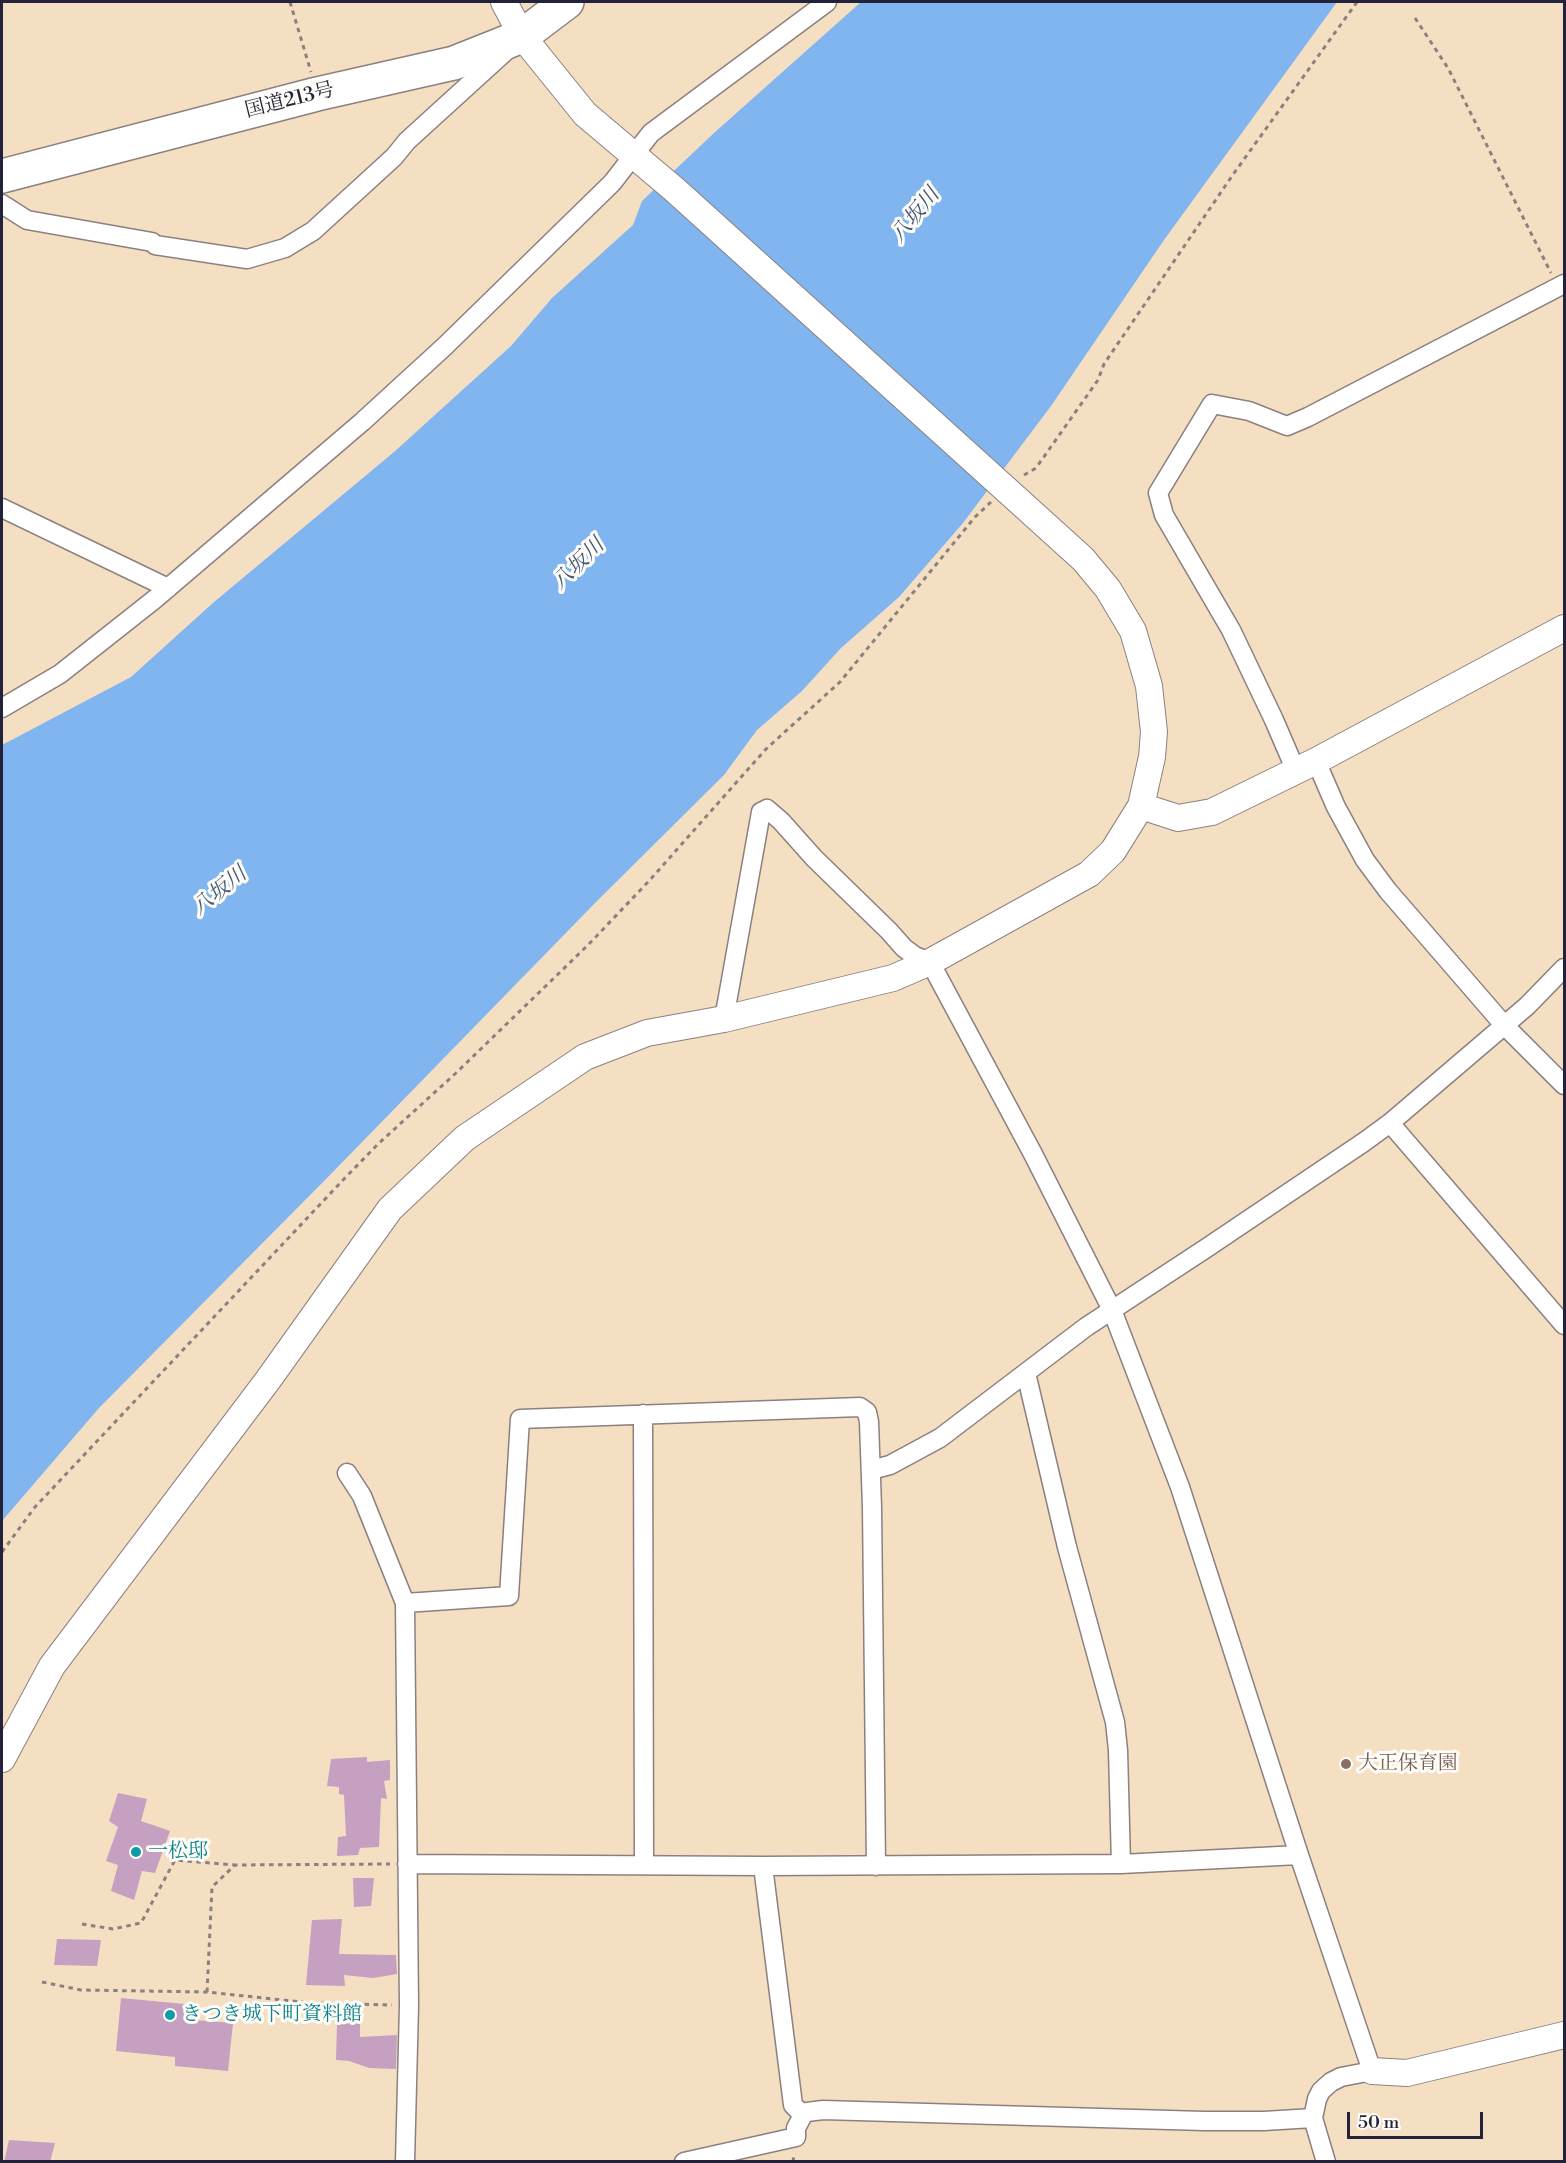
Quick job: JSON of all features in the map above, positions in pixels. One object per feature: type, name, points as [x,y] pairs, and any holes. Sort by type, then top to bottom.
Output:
[{"type":"highway","name":"国道213号","points":[[2,176],[317,94],[454,63],[522,36],[567,2]]},
{"type":"street","points":[[2,1759],[52,1666],[268,1380],[390,1209],[465,1138],[585,1057],[647,1034],[724,1019],[893,978],[930,962],[1089,874],[1113,851],[1142,806],[1152,757],[1154,732],[1149,686],[1133,632],[1108,589],[1083,559],[634,155],[585,114],[522,36],[504,2]]},
{"type":"street","points":[[2,708],[60,674],[168,588],[362,422],[444,347],[612,183],[651,133],[827,2]]},
{"type":"street","points":[[2,204],[27,220],[152,242],[155,245],[247,259],[285,248],[313,231],[522,36]]},
{"type":"street","points":[[1562,291],[1287,426],[1249,411],[1212,404],[1158,493],[1164,515],[1231,630],[1274,720],[1336,807],[1365,860],[1388,891],[1504,1025],[1564,1085]]},
{"type":"street","points":[[2,508],[168,588]]},
{"type":"street","points":[[1142,806],[1178,818],[1212,812],[1306,766],[1564,628]]},
{"type":"street","points":[[724,1019],[761,812],[767,809],[781,820],[814,858],[904,948],[915,956],[930,962],[1033,1154],[1112,1310],[1180,1487],[1299,1855],[1372,2071]]},
{"type":"street","points":[[871,1470],[890,1465],[940,1438],[1071,1338],[1329,1167],[1390,1123],[1527,1006],[1564,968]]},
{"type":"street","points":[[1390,1123],[1564,1325]]},
{"type":"street","points":[[1026,1373],[1067,1547],[1115,1722],[1118,1750],[1121,1864]]},
{"type":"street","points":[[405,1603],[509,1596],[520,1419],[860,1407],[867,1412],[869,1422],[871,1470],[876,1866]]},
{"type":"street","points":[[643,1414],[644,1864]]},
{"type":"street","points":[[347,1473],[362,1496],[405,1603],[409,2006],[405,2162]]},
{"type":"street","points":[[407,1864],[876,1866],[1121,1864],[1299,1855]]},
{"type":"street","points":[[763,1866],[793,2105],[803,2115]]},
{"type":"street","points":[[1326,2162],[1313,2118],[1321,2091],[1331,2082],[1341,2077],[1372,2071],[1407,2073],[1564,2035]]},
{"type":"street","points":[[684,2162],[796,2137],[796,2128],[803,2115],[807,2112],[823,2110],[1204,2121],[1313,2118]]},
{"type":"path","points":[[290,2],[317,94]]},
{"type":"path","points":[[2,1552],[43,1499],[344,1179],[587,946],[664,865],[766,749],[840,682],[975,517],[1004,489],[1036,468],[1098,380],[1104,364],[1232,176],[1357,2]]},
{"type":"path","points":[[1416,18],[1448,68],[1562,291]]},
{"type":"path","points":[[82,1924],[113,1929],[141,1923],[175,1860],[235,1865],[407,1864]]},
{"type":"path","points":[[207,1992],[212,1887],[235,1865]]},
{"type":"path","points":[[42,1982],[81,1990],[207,1992],[311,2003],[409,2006]]},
{"type":"water","name":"八坂川","points":[[861,2],[1337,2],[1164,240],[1051,406],[963,523],[899,597],[841,648],[802,691],[757,730],[724,775],[596,902],[99,1408],[2,1521],[2,745],[131,677],[214,602],[394,452],[511,346],[552,298],[633,225],[642,201],[714,133]]},
{"type":"building","points":[[367,1757],[367,1762],[390,1760],[390,1780],[384,1781],[387,1799],[381,1798],[379,1847],[360,1848],[358,1855],[337,1856],[338,1837],[346,1836],[344,1795],[339,1794],[339,1787],[327,1786],[331,1759]]},
{"type":"building","name":"一松邸","points":[[118,1793],[147,1799],[141,1821],[170,1831],[155,1873],[142,1871],[134,1900],[111,1891],[118,1865],[106,1861],[118,1827],[109,1821]]},
{"type":"building","points":[[353,1878],[374,1878],[371,1906],[354,1907]]},
{"type":"building","points":[[342,1919],[339,1954],[396,1955],[397,1974],[373,1978],[344,1975],[345,1986],[306,1985],[312,1920]]},
{"type":"building","points":[[57,1939],[101,1940],[97,1966],[54,1965]]},
{"type":"building","points":[[121,1998],[195,2005],[194,2020],[233,2023],[228,2071],[175,2066],[175,2057],[116,2051]]},
{"type":"building","points":[[360,2022],[360,2037],[397,2035],[396,2069],[369,2068],[349,2061],[336,2060],[337,2025]]},
{"type":"building","points":[[9,2140],[55,2143],[50,2162],[4,2162]]},
{"type":"place","name":"大正保育園","points":[[1346,1764]]},
{"type":"place","name":"一松邸","points":[[136,1852]]},
{"type":"place","name":"きつき城下町資料館","points":[[170,2015]]}]
